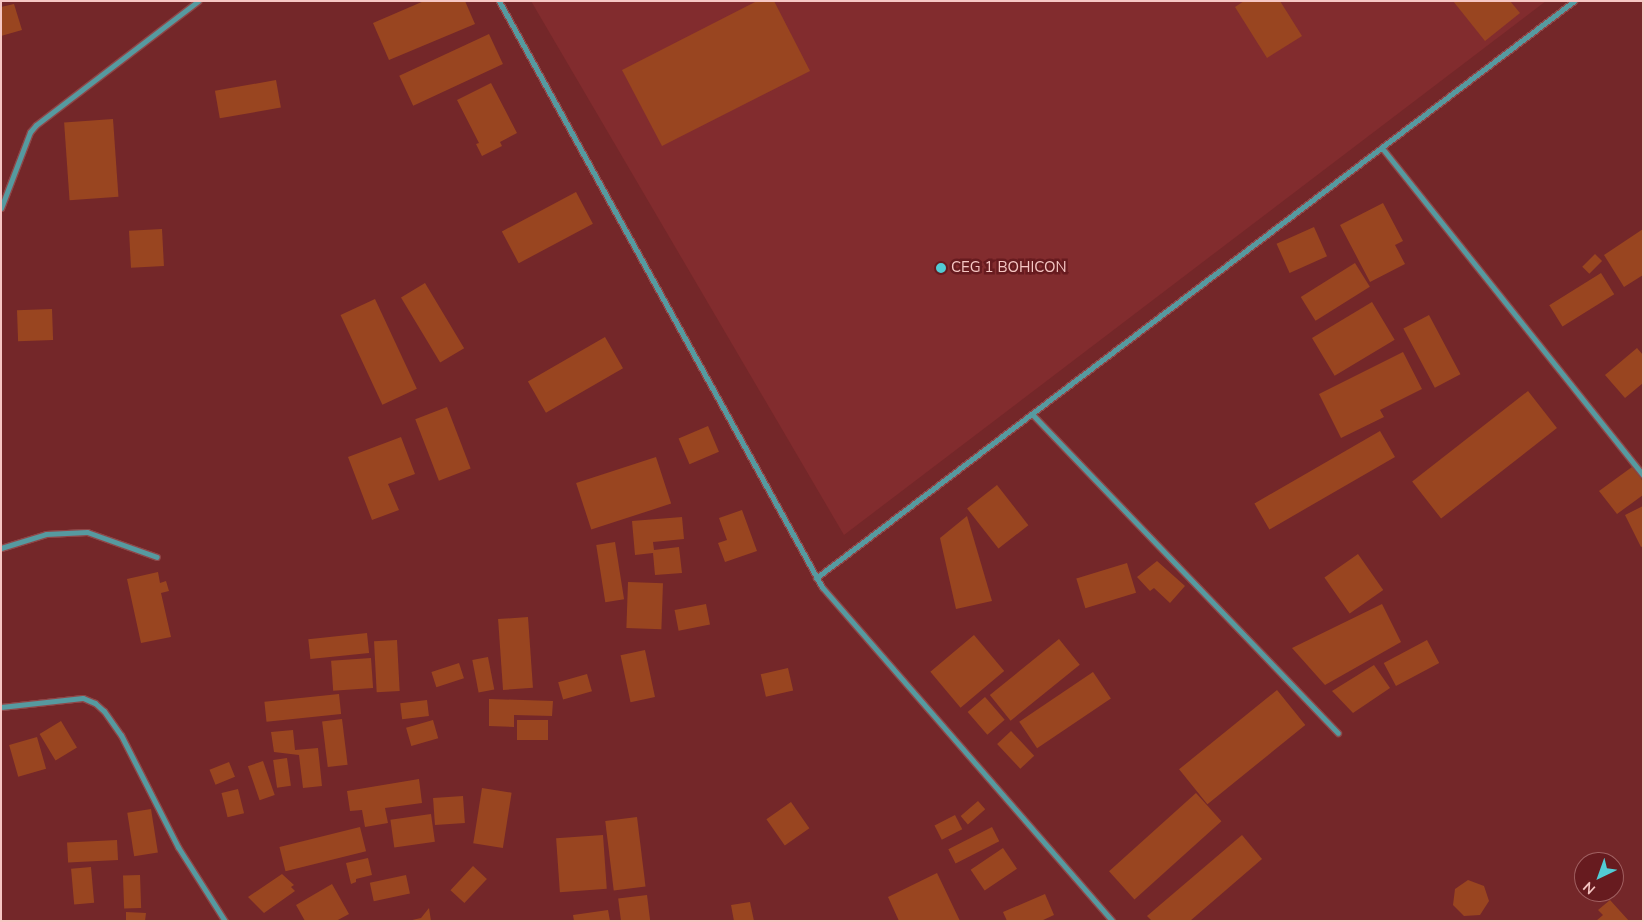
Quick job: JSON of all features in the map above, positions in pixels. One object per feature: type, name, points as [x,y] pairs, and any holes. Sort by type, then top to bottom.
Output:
[{"type":"street","points":[[1,208],[30,132],[36,125],[198,1]]},
{"type":"street","points":[[499,1],[822,588],[1112,921]]},
{"type":"street","points":[[816,578],[1574,1]]},
{"type":"street","points":[[1382,148],[1643,475]]},
{"type":"street","points":[[1032,414],[1338,733]]},
{"type":"street","points":[[1,548],[46,534],[87,532],[157,557]]},
{"type":"street","points":[[1,708],[83,698],[95,703],[104,711],[121,735],[178,847],[225,921]]},
{"type":"shaded area","name":"CEG 1 BOHICON","points":[[531,1],[1546,1],[844,535]]},
{"type":"building","points":[[424,1],[465,1],[475,24],[389,60],[373,23]]},
{"type":"building","points":[[757,1],[774,1],[810,71],[662,146],[622,70]]},
{"type":"building","points":[[1244,1],[1280,1],[1302,36],[1267,58],[1235,7]]},
{"type":"building","points":[[1453,1],[1510,1],[1520,13],[1485,41]]},
{"type":"building","points":[[14,4],[22,30],[1,36],[1,7]]},
{"type":"building","points":[[489,34],[503,64],[413,106],[399,76]]},
{"type":"building","points":[[276,80],[281,108],[220,118],[215,91]]},
{"type":"building","points":[[491,83],[517,133],[500,142],[502,146],[482,156],[476,144],[479,143],[457,100]]},
{"type":"building","points":[[113,119],[118,197],[70,200],[64,122]]},
{"type":"building","points":[[576,192],[593,224],[519,263],[502,231]]},
{"type":"building","points":[[1383,203],[1403,241],[1395,245],[1405,264],[1370,282],[1340,225]]},
{"type":"building","points":[[1314,227],[1327,256],[1290,273],[1277,244]]},
{"type":"building","points":[[162,229],[164,266],[131,268],[129,231]]},
{"type":"building","points":[[1643,229],[1643,275],[1624,287],[1604,255]]},
{"type":"building","points":[[1595,254],[1602,261],[1589,274],[1582,267]]},
{"type":"building","points":[[1355,263],[1370,287],[1316,321],[1301,297]]},
{"type":"building","points":[[1601,273],[1614,294],[1563,327],[1549,305]]},
{"type":"building","points":[[425,283],[464,348],[440,363],[401,297]]},
{"type":"building","points":[[375,299],[417,389],[382,405],[341,315]]},
{"type":"building","points":[[1372,302],[1395,340],[1335,376],[1312,338]]},
{"type":"building","points":[[52,309],[53,340],[18,341],[17,310]]},
{"type":"building","points":[[1429,315],[1460,374],[1435,388],[1403,329]]},
{"type":"building","points":[[605,337],[623,368],[546,413],[528,382]]},
{"type":"building","points":[[1637,348],[1643,355],[1643,383],[1625,398],[1605,375]]},
{"type":"building","points":[[1403,352],[1422,389],[1380,410],[1384,417],[1341,438],[1319,394]]},
{"type":"building","points":[[1528,391],[1557,428],[1441,519],[1412,482]]},
{"type":"building","points":[[447,407],[471,469],[439,481],[415,419]]},
{"type":"building","points":[[708,426],[719,452],[689,464],[679,439]]},
{"type":"building","points":[[1380,431],[1395,457],[1269,529],[1254,504]]},
{"type":"building","points":[[401,437],[415,474],[388,484],[399,510],[372,520],[348,457]]},
{"type":"building","points":[[656,457],[671,504],[591,530],[576,483]]},
{"type":"building","points":[[1632,467],[1643,481],[1643,495],[1617,514],[1599,491]]},
{"type":"building","points":[[997,485],[1028,525],[998,549],[967,508]]},
{"type":"building","points":[[1643,506],[1643,546],[1641,547],[1625,515]]},
{"type":"building","points":[[742,510],[757,551],[725,562],[718,543],[727,540],[719,518]]},
{"type":"building","points":[[967,516],[992,601],[956,609],[940,538]]},
{"type":"building","points":[[682,517],[684,539],[653,542],[654,550],[679,547],[682,573],[655,575],[653,553],[635,555],[632,521]]},
{"type":"building","points":[[615,542],[624,599],[605,602],[596,545]]},
{"type":"building","points":[[1358,554],[1383,590],[1350,614],[1324,578]]},
{"type":"building","points":[[1157,561],[1185,586],[1170,603],[1154,588],[1150,591],[1137,577]]},
{"type":"building","points":[[1127,563],[1136,593],[1085,608],[1076,578]]},
{"type":"building","points":[[158,572],[160,583],[166,581],[169,591],[161,593],[171,637],[141,643],[127,579]]},
{"type":"building","points":[[628,582],[663,583],[661,629],[626,628]]},
{"type":"building","points":[[706,604],[710,625],[679,631],[675,610]]},
{"type":"building","points":[[1382,604],[1401,642],[1325,685],[1292,648]]},
{"type":"building","points":[[528,617],[533,688],[503,690],[498,619]]},
{"type":"building","points":[[367,633],[369,653],[310,659],[308,639]]},
{"type":"building","points":[[974,635],[1004,671],[961,708],[930,672]]},
{"type":"building","points":[[1059,639],[1080,665],[1011,721],[990,695]]},
{"type":"building","points":[[397,640],[400,691],[377,692],[374,641]]},
{"type":"building","points":[[1427,640],[1439,663],[1396,686],[1384,663]]},
{"type":"building","points":[[645,650],[655,697],[631,702],[621,655]]},
{"type":"building","points":[[488,657],[494,689],[479,692],[472,660]]},
{"type":"building","points":[[371,658],[373,688],[333,691],[331,661]]},
{"type":"building","points":[[459,663],[464,678],[436,687],[431,672]]},
{"type":"building","points":[[1374,665],[1390,688],[1353,713],[1332,691]]},
{"type":"building","points":[[788,668],[793,690],[766,697],[761,674]]},
{"type":"building","points":[[1093,672],[1111,699],[1037,748],[1019,722]]},
{"type":"building","points":[[587,674],[592,691],[563,700],[558,682]]},
{"type":"building","points":[[1277,690],[1305,725],[1207,804],[1179,769]]},
{"type":"building","points":[[339,694],[341,714],[267,722],[264,702]]},
{"type":"building","points":[[985,697],[1005,720],[987,735],[968,712]]},
{"type":"building","points":[[489,699],[553,701],[552,716],[514,715],[514,727],[489,726]]},
{"type":"building","points":[[427,700],[429,716],[402,719],[400,703]]},
{"type":"building","points":[[342,719],[348,765],[328,767],[322,721]]},
{"type":"building","points":[[433,720],[438,738],[411,746],[406,728]]},
{"type":"building","points":[[517,720],[548,720],[548,740],[517,740]]},
{"type":"building","points":[[61,721],[77,748],[56,760],[40,734]]},
{"type":"building","points":[[293,730],[295,750],[318,748],[322,786],[303,788],[299,755],[274,752],[271,732]]},
{"type":"building","points":[[1011,731],[1034,756],[1020,769],[997,744]]},
{"type":"building","points":[[37,737],[46,769],[18,777],[9,745]]},
{"type":"building","points":[[287,758],[291,786],[277,788],[273,760]]},
{"type":"building","points":[[263,761],[275,795],[260,800],[248,766]]},
{"type":"building","points":[[229,762],[235,777],[216,785],[210,770]]},
{"type":"building","points":[[419,779],[422,803],[385,808],[388,823],[365,827],[362,810],[350,811],[347,791]]},
{"type":"building","points":[[482,788],[512,793],[503,848],[473,843]]},
{"type":"building","points":[[238,789],[244,813],[228,817],[222,793]]},
{"type":"building","points":[[1196,793],[1221,821],[1134,900],[1109,871]]},
{"type":"building","points":[[463,796],[465,823],[435,825],[433,798]]},
{"type":"building","points":[[978,801],[985,809],[968,824],[961,816]]},
{"type":"building","points":[[791,802],[809,828],[785,845],[766,819]]},
{"type":"building","points":[[151,809],[158,852],[134,856],[127,813]]},
{"type":"building","points":[[431,814],[435,842],[394,847],[390,820]]},
{"type":"building","points":[[955,815],[962,829],[942,840],[935,825]]},
{"type":"building","points":[[637,817],[646,886],[614,890],[605,821]]},
{"type":"building","points":[[360,827],[366,851],[286,871],[279,847]]},
{"type":"building","points":[[992,827],[999,841],[956,864],[948,849]]},
{"type":"building","points":[[603,835],[607,889],[560,892],[556,838]]},
{"type":"building","points":[[1242,835],[1262,859],[1190,921],[1152,921],[1147,916]]},
{"type":"building","points":[[117,840],[118,860],[68,863],[67,843]]},
{"type":"building","points":[[1003,848],[1017,869],[985,891],[971,870]]},
{"type":"building","points":[[368,858],[372,875],[356,879],[356,882],[351,884],[346,863]]},
{"type":"building","points":[[473,866],[487,879],[464,903],[450,890]]},
{"type":"building","points":[[91,867],[94,903],[74,905],[71,869]]},
{"type":"building","points":[[937,873],[960,921],[899,921],[888,897]]},
{"type":"building","points":[[282,874],[294,885],[291,887],[295,891],[264,913],[248,897]]},
{"type":"building","points":[[140,875],[141,908],[124,909],[123,876]]},
{"type":"building","points":[[406,875],[410,894],[374,901],[370,883]]},
{"type":"building","points":[[1468,880],[1484,886],[1489,901],[1480,915],[1464,916],[1453,905],[1455,889]]},
{"type":"building","points":[[332,884],[349,914],[336,921],[305,921],[296,905]]},
{"type":"building","points":[[1045,894],[1054,915],[1041,921],[1007,921],[1003,912]]},
{"type":"building","points":[[647,895],[650,921],[621,921],[618,899]]},
{"type":"building","points":[[750,902],[754,921],[734,921],[731,905]]},
{"type":"building","points":[[1608,902],[1612,902],[1629,921],[1596,921],[1603,915],[1598,910]]},
{"type":"building","points":[[429,908],[431,921],[408,921],[421,918]]},
{"type":"building","points":[[608,910],[610,921],[574,921],[573,915]]},
{"type":"building","points":[[126,912],[146,913],[145,921],[126,921]]},
{"type":"place","name":"CEG 1 BOHICON","points":[[941,268]]}]
